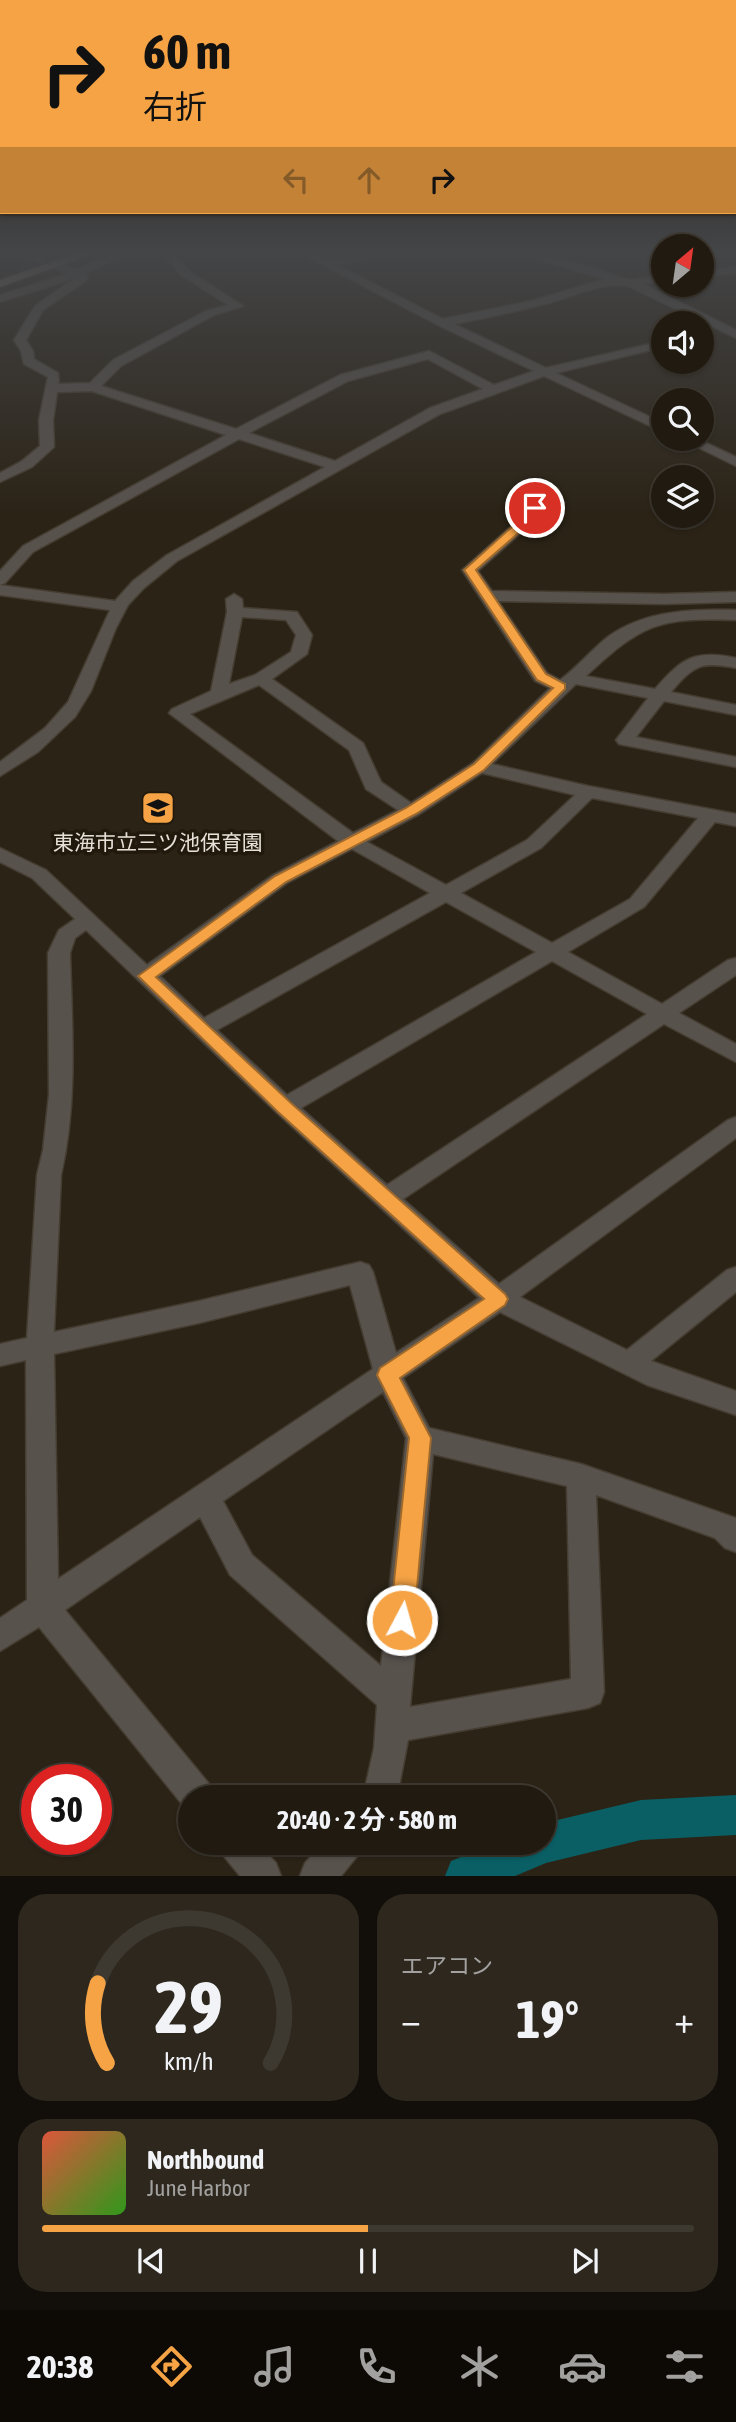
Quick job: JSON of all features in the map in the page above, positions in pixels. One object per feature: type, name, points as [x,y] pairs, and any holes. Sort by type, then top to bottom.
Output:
[{"type":"street","points":[[0,478],[46,450],[46,420],[54,376],[28,361],[21,339]]},
{"type":"street","points":[[93,387],[117,363],[162,339]]},
{"type":"street","points":[[474,339],[651,422]]},
{"type":"street","points":[[0,770],[44,738],[76,703],[119,606],[143,580],[172,558],[435,411],[543,372],[651,347]]},
{"type":"street","points":[[0,580],[28,549],[344,377],[429,355],[493,390]]},
{"type":"street","points":[[52,388],[93,387],[235,436],[335,466]]},
{"type":"street","points":[[713,451],[736,462]]},
{"type":"street","points":[[551,489],[519,527],[470,570],[541,677],[736,710]]},
{"type":"street","points":[[0,590],[119,606]]},
{"type":"street","points":[[488,596],[664,599],[736,597]]},
{"type":"street","points":[[219,694],[234,606],[291,615],[304,635],[299,654],[261,679],[178,713],[351,841],[736,1055]]},
{"type":"street","points":[[146,976],[281,879],[411,811],[479,767],[614,641],[630,630],[669,618],[736,615]]},
{"type":"street","points":[[736,663],[711,658],[691,663],[625,740],[736,762]]},
{"type":"street","points":[[261,679],[357,747],[373,785],[411,811]]},
{"type":"street","points":[[479,767],[588,792],[736,820]]},
{"type":"street","points":[[202,1029],[534,844],[588,792]]},
{"type":"street","points":[[285,1107],[637,903],[711,815]]},
{"type":"street","points":[[0,854],[39,874],[285,1107],[498,1299],[657,1377],[735,1409]]},
{"type":"street","points":[[87,920],[66,935],[59,953],[60,1120],[57,1149],[50,1175],[40,1345],[43,1608],[188,1785]]},
{"type":"street","points":[[386,1198],[736,965]]},
{"type":"street","points":[[0,1636],[498,1299],[736,1126]]},
{"type":"street","points":[[0,1354],[199,1312],[360,1272],[388,1375],[420,1438],[389,1768],[384,1785]]},
{"type":"street","points":[[630,1363],[736,1277]]},
{"type":"street","points":[[420,1438],[581,1477],[725,1528],[736,1538]]},
{"type":"street","points":[[206,1498],[241,1565],[394,1712],[588,1692],[581,1477]]},
{"type":"street","points":[[245,1855],[263,1876]]},
{"type":"street","points":[[318,1876],[336,1855]]},
{"type":"waterway","points":[[466,1876],[545,1843],[641,1820],[736,1815]]},
{"type":"place","name":"東海市立三ツ池保育園","points":[[158,808]]},
{"type":"route","points":[[402,1620],[420,1438],[388,1375],[498,1299],[285,1107],[146,976],[281,879],[411,811],[479,767],[561,687],[541,677],[470,570],[519,527],[535,508]]}]
